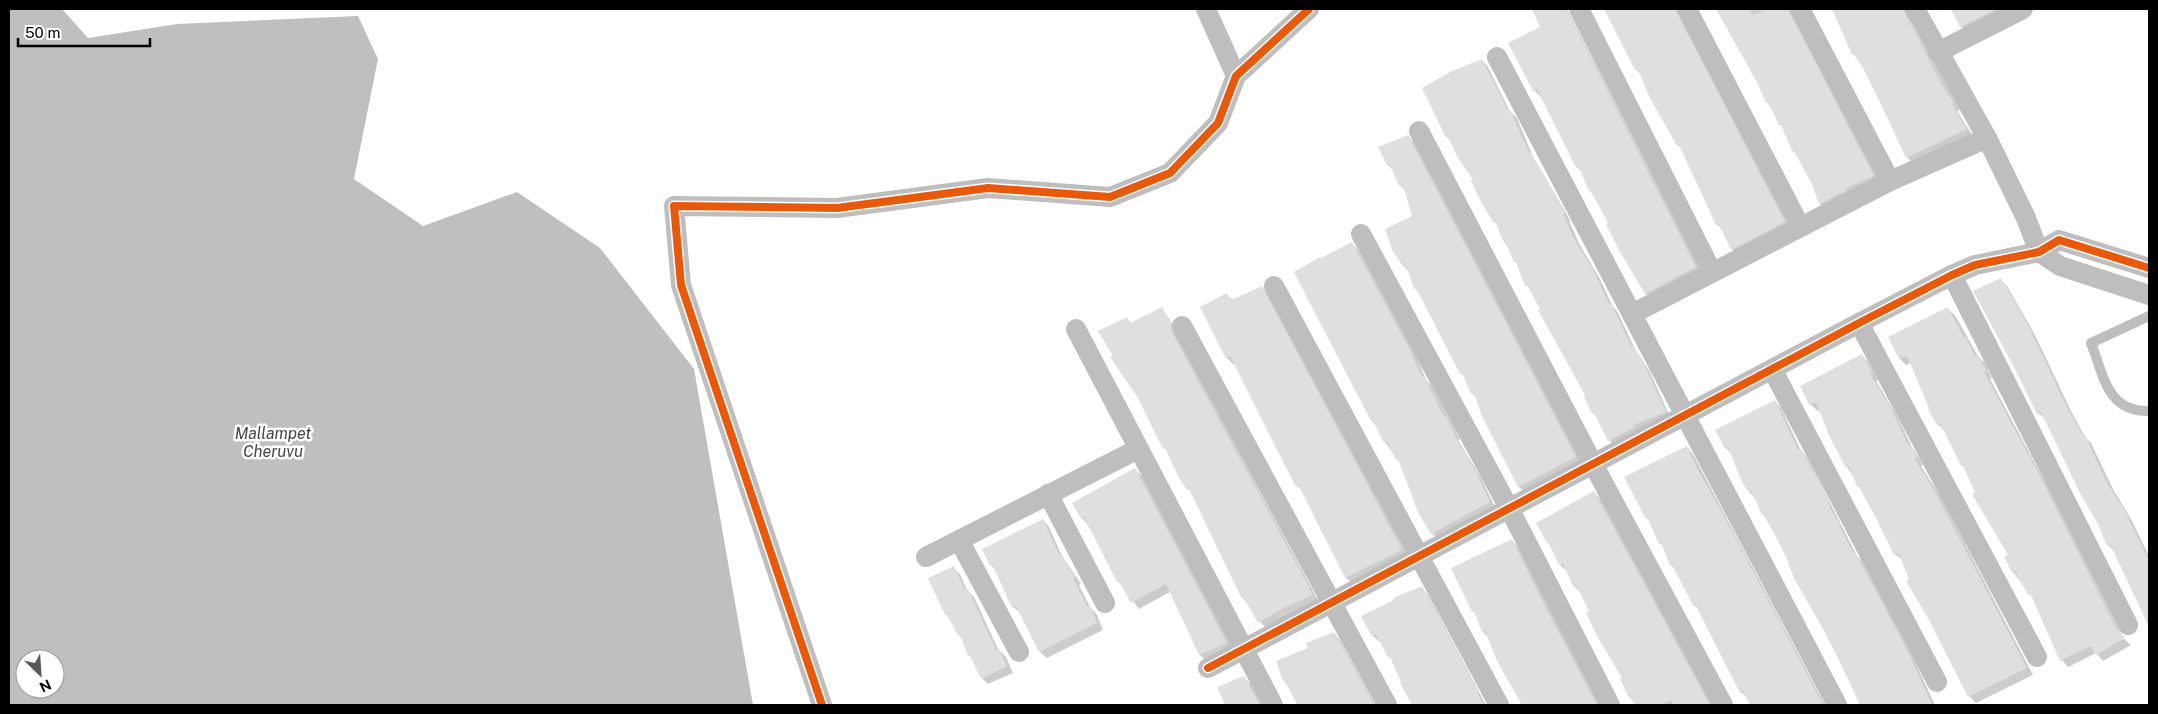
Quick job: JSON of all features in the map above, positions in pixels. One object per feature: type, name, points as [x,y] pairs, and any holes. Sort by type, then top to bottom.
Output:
[{"type":"street","points":[[1206,9],[1236,76]]},
{"type":"street","points":[[822,705],[681,285],[674,206],[837,208],[988,188],[1110,197],[1170,173],[1218,123],[1236,76],[1309,9]]},
{"type":"street","points":[[1578,9],[1712,272]]},
{"type":"street","points":[[1687,9],[1800,226]]},
{"type":"street","points":[[1800,9],[1890,181]]},
{"type":"street","points":[[1915,9],[1987,138],[2026,218],[2039,252],[2060,266],[2149,295]]},
{"type":"street","points":[[1938,52],[2023,9]]},
{"type":"street","points":[[1498,57],[1837,705]]},
{"type":"street","points":[[1419,131],[1593,464],[1724,705]]},
{"type":"street","points":[[1632,314],[1890,181],[1987,138]]},
{"type":"street","points":[[1361,234],[1509,508],[1610,705]]},
{"type":"street","points":[[1208,668],[1772,368],[1975,265],[2039,252],[2059,240],[2149,268]]},
{"type":"street","points":[[1952,275],[2128,625]]},
{"type":"street","points":[[1274,286],[1499,705]]},
{"type":"street","points":[[1859,323],[2037,656]]},
{"type":"street","points":[[1182,326],[1333,602],[1387,705]]},
{"type":"street","points":[[1076,329],[1273,705]]},
{"type":"street","points":[[1772,368],[1937,682]]},
{"type":"street","points":[[926,557],[1138,449]]},
{"type":"street","points":[[1048,494],[1105,603]]},
{"type":"street","points":[[959,540],[1019,652]]},
{"type":"lane","points":[[2149,316],[2090,344],[2112,397],[2125,408],[2136,412],[2149,412]]},
{"type":"water","name":"Mallampet Cheruvu","points":[[9,9],[62,9],[88,38],[177,24],[358,16],[378,59],[354,179],[423,226],[517,192],[600,248],[694,369],[753,705],[9,705]]},
{"type":"building","points":[[1532,9],[1566,9],[1696,267],[1645,294],[1619,250],[1606,224],[1608,223],[1591,191],[1589,191],[1578,165],[1575,166],[1537,89],[1533,91],[1508,43],[1540,27]]},
{"type":"building","points":[[1604,9],[1675,9],[1785,222],[1731,250],[1719,224],[1716,225],[1679,145],[1677,146],[1649,96],[1638,69],[1635,70]]},
{"type":"building","points":[[1716,9],[1749,9],[1753,15],[1767,9],[1788,9],[1874,176],[1846,188],[1847,190],[1819,204],[1812,184],[1794,151],[1792,151],[1781,125],[1779,125],[1768,102],[1766,103],[1758,84]]},
{"type":"building","points":[[1832,9],[1903,9],[1967,129],[1906,158],[1869,78],[1854,54],[1852,55]]},
{"type":"building","points":[[1951,9],[1997,9],[1960,27]]},
{"type":"building","points":[[1482,59],[1508,111],[1510,110],[1529,153],[1565,213],[1563,214],[1574,239],[1594,271],[1631,346],[1633,345],[1644,364],[1666,412],[1634,425],[1635,427],[1608,441],[1538,310],[1540,309],[1527,285],[1525,286],[1516,262],[1514,263],[1495,221],[1493,222],[1480,200],[1471,181],[1473,180],[1457,156],[1447,135],[1445,136],[1422,88],[1452,71]]},
{"type":"building","points":[[1408,135],[1576,457],[1518,487],[1482,416],[1474,393],[1471,394],[1462,373],[1460,374],[1416,288],[1414,289],[1407,267],[1404,268],[1392,250],[1385,229],[1412,216],[1403,185],[1399,186],[1390,164],[1387,165],[1378,147]]},
{"type":"building","points":[[1352,242],[1411,352],[1422,377],[1424,376],[1444,417],[1446,416],[1453,433],[1475,470],[1490,502],[1431,534],[1418,512],[1398,459],[1396,460],[1387,441],[1384,443],[1373,420],[1371,421],[1294,272]]},
{"type":"building","points":[[2001,278],[2029,327],[2065,403],[2083,436],[2085,435],[2106,481],[2125,511],[2149,561],[2149,627],[2110,544],[2107,546],[2098,524],[2080,493],[2041,412],[2037,414],[1973,291]]},
{"type":"building","points":[[1262,286],[1402,550],[1345,578],[1299,486],[1296,487],[1230,356],[1226,359],[1200,307],[1227,293],[1231,300]]},
{"type":"building","points":[[1162,307],[1171,322],[1172,332],[1313,595],[1282,609],[1258,623],[1244,598],[1242,599],[1189,489],[1187,490],[1178,476],[1138,398],[1110,357],[1113,356],[1098,331],[1127,317],[1130,323]]},
{"type":"building","points":[[1948,307],[1964,338],[1966,337],[1975,357],[1978,355],[1986,371],[1984,372],[2044,484],[2117,630],[2125,638],[2096,655],[2091,646],[2060,661],[2030,593],[2028,595],[2015,571],[2012,573],[2004,556],[2008,555],[1972,494],[1975,492],[1963,466],[1961,466],[1940,423],[1937,425],[1928,409],[1907,356],[1899,359],[1888,337]]},
{"type":"building","points":[[1862,354],[1872,373],[1870,374],[1891,408],[1908,445],[1910,444],[1915,453],[1917,458],[1915,459],[1933,488],[2027,668],[1968,697],[1928,618],[1906,581],[1909,579],[1898,553],[1894,555],[1876,518],[1859,487],[1857,487],[1849,466],[1846,468],[1829,435],[1816,402],[1810,406],[1800,386]]},
{"type":"building","points":[[1775,400],[1798,450],[1801,449],[1853,553],[1855,552],[1909,654],[1932,705],[1860,705],[1831,643],[1794,578],[1775,535],[1762,515],[1752,492],[1749,493],[1742,482],[1728,447],[1725,449],[1715,430]]},
{"type":"building","points":[[1687,446],[1823,705],[1750,705],[1743,691],[1740,693],[1696,606],[1694,607],[1672,565],[1670,566],[1661,542],[1659,544],[1648,519],[1646,519],[1624,477]]},
{"type":"building","points":[[1135,468],[1227,643],[1199,655],[1166,584],[1131,603],[1119,581],[1117,582],[1084,517],[1081,519],[1072,503]]},
{"type":"building","points":[[1594,491],[1710,705],[1674,705],[1671,700],[1661,705],[1635,705],[1630,695],[1628,696],[1620,679],[1622,678],[1597,636],[1586,613],[1589,611],[1576,585],[1573,586],[1563,564],[1559,565],[1549,542],[1547,543],[1536,523]]},
{"type":"building","points":[[1043,519],[1056,548],[1075,577],[1073,578],[1087,606],[1090,605],[1097,623],[1039,652],[1016,606],[1012,608],[992,564],[990,566],[982,549]]},
{"type":"building","points":[[1512,539],[1597,705],[1522,705],[1497,661],[1485,631],[1482,632],[1474,611],[1472,612],[1451,568]]},
{"type":"building","points":[[954,566],[965,590],[968,589],[996,650],[999,649],[1007,666],[981,679],[970,655],[968,656],[960,635],[958,636],[947,614],[945,615],[928,578]]},
{"type":"building","points":[[1422,586],[1485,705],[1412,705],[1400,683],[1390,657],[1388,658],[1376,634],[1372,637],[1361,616],[1394,600],[1393,598]]},
{"type":"building","points":[[1334,632],[1373,705],[1297,705],[1285,680],[1283,681],[1276,661],[1308,648],[1306,643]]},
{"type":"building","points":[[1244,676],[1260,705],[1225,705],[1217,687]]},
{"type":"cycle path","points":[[822,705],[681,285],[674,206],[837,208],[988,188],[1110,197],[1170,173],[1218,123],[1236,76],[1309,9]]},
{"type":"cycle path","points":[[1208,668],[1859,323],[1975,265],[2039,252],[2059,240],[2149,268]]}]
